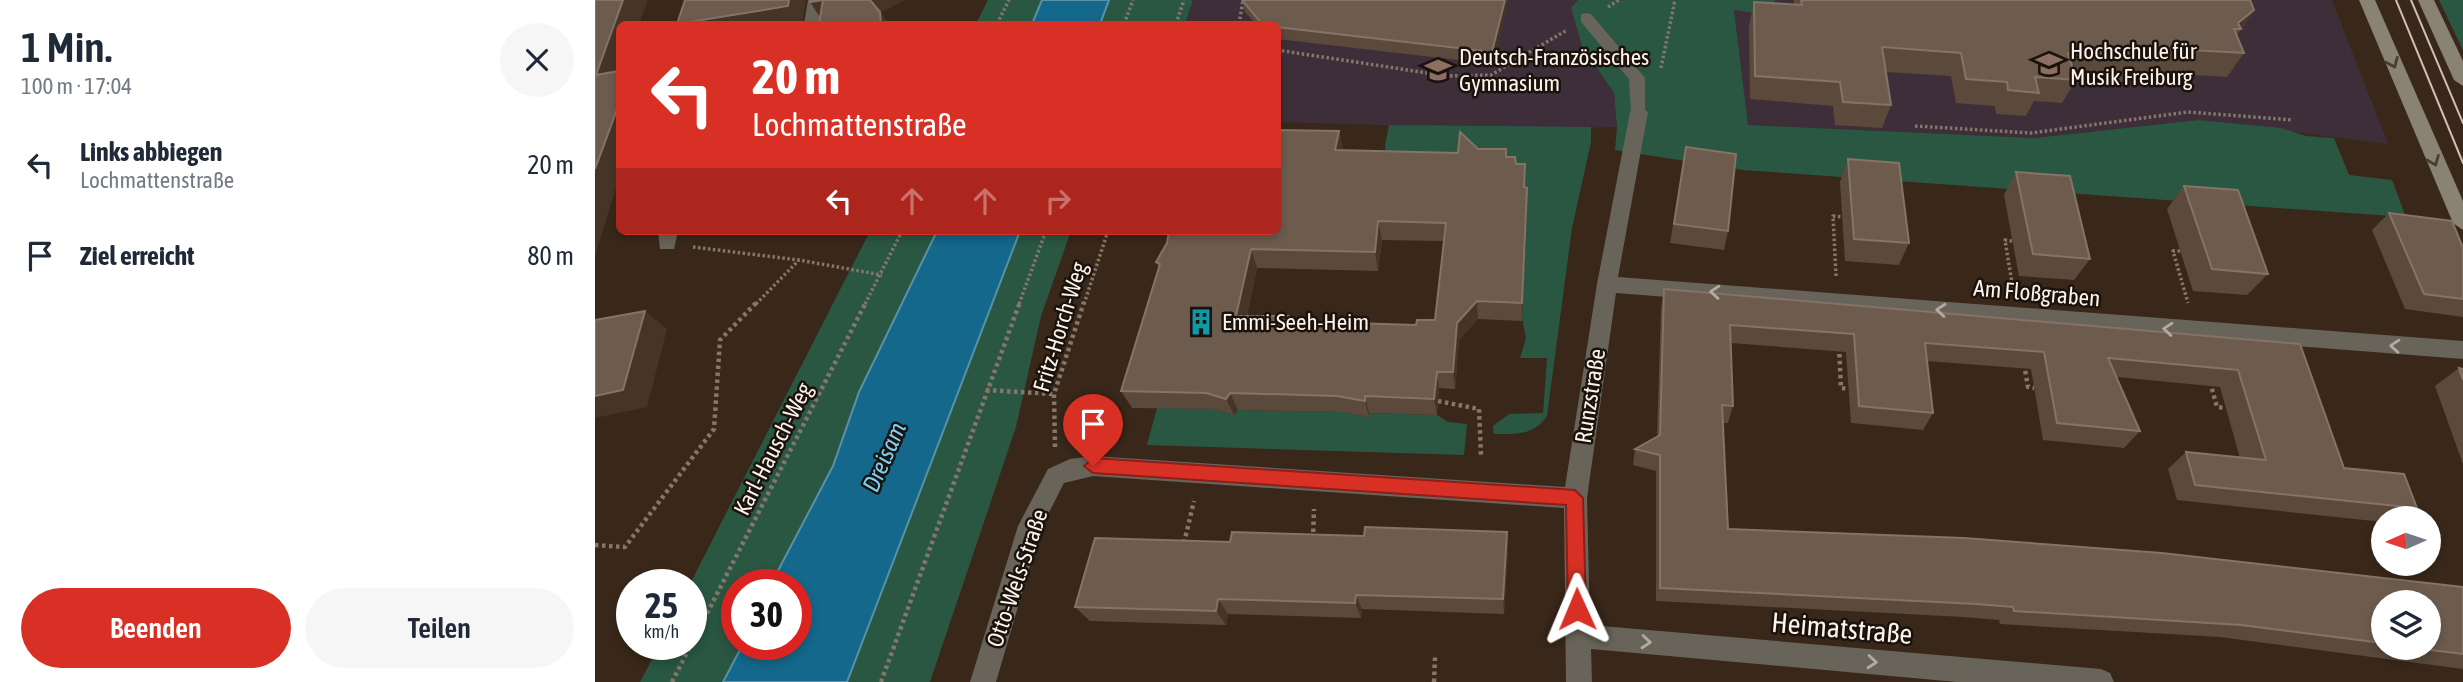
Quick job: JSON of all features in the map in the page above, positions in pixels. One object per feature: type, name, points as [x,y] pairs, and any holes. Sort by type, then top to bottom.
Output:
[{"type":"main road","points":[[2367,0],[2463,223]]},
{"type":"main road","points":[[2426,0],[2463,80]]},
{"type":"street","points":[[812,21],[816,0]]},
{"type":"street","name":"Runzstraße","points":[[1579,682],[1575,498],[1607,284],[1639,112]]},
{"type":"street","name":"Am Floßgraben","points":[[1607,284],[2197,332],[2463,350]]},
{"type":"street","points":[[1056,476],[1070,469],[1093,466],[1575,498]]},
{"type":"street","name":"Otto-Wels-Straße","points":[[983,682],[1030,526],[1056,476]]},
{"type":"street","name":"Heimatstraße","points":[[1577,636],[2101,682]]},
{"type":"lane","points":[[1586,18],[1637,78],[1639,112]]},
{"type":"path","points":[[998,21],[1009,0]]},
{"type":"path","points":[[1125,21],[1133,0]]},
{"type":"path","points":[[1177,21],[1184,0]]},
{"type":"path","points":[[1240,21],[1243,0]]},
{"type":"path","points":[[1281,51],[1447,76],[1491,75],[1619,0]]},
{"type":"path","points":[[1639,112],[1661,68],[1675,0]]},
{"type":"path","points":[[1915,126],[2031,134],[2188,112],[2293,120]]},
{"type":"path","name":"Karl-Hausch-Weg","points":[[672,682],[900,235]]},
{"type":"path","points":[[881,682],[1044,235]]},
{"type":"path","name":"Fritz-Horch-Weg","points":[[1056,476],[1053,394],[1107,235]]},
{"type":"path","points":[[668,238],[882,275]]},
{"type":"path","points":[[595,545],[625,548],[714,429],[720,340],[799,260]]},
{"type":"path","points":[[986,390],[1053,394]]},
{"type":"path","points":[[1438,401],[1479,409],[1481,455]]},
{"type":"path","points":[[1180,556],[1201,473]]},
{"type":"path","points":[[1313,550],[1315,481]]},
{"type":"path","points":[[1434,682],[1435,657]]},
{"type":"shaded area","name":"Deutsch-Französisches Gymnasium","points":[[1193,0],[1578,0],[1571,8],[1582,46],[1614,93],[1617,127],[1518,129],[1281,122],[1281,21],[1186,21]]},
{"type":"shaded area","name":"Hochschule für Musik Freiburg","points":[[1775,0],[2332,0],[2388,144],[2198,120],[2034,138],[1748,125],[1734,9],[1774,16]]},
{"type":"green space","points":[[988,0],[1193,0],[1186,21],[978,21]]},
{"type":"green space","points":[[1578,0],[1775,0],[1775,16],[1734,10],[1748,125],[2034,138],[2198,120],[2281,128],[2306,136],[2334,138],[2349,175],[2392,180],[2406,217],[1743,170],[1615,150],[1617,127],[1614,93],[1582,46],[1571,8]]},
{"type":"green space","points":[[2439,0],[2463,0],[2463,50]]},
{"type":"green space","points":[[1389,125],[1591,127],[1591,142],[1572,228],[1547,416],[1542,423],[1530,430],[1517,434],[1494,434],[1493,426],[1509,414],[1543,413],[1547,358],[1520,358],[1526,338],[1522,318],[1527,207],[1387,171],[1385,145]]},
{"type":"green space","points":[[868,235],[1070,235],[1041,316],[1016,427],[930,682],[640,682],[652,660],[707,660],[707,569],[698,569]]},
{"type":"green space","points":[[1157,408],[1215,409],[1234,415],[1238,410],[1342,412],[1369,417],[1369,413],[1437,415],[1448,422],[1467,424],[1464,455],[1147,445]]},
{"type":"water","points":[[1042,0],[1109,0],[1101,21],[1033,21]]},
{"type":"water","name":"Dreisam","points":[[935,235],[1018,235],[847,682],[723,682],[735,660],[812,660],[812,569],[779,569],[833,466],[859,392]]},
{"type":"building","points":[[595,0],[623,0],[596,75],[616,72],[616,112],[595,169]]},
{"type":"building","points":[[685,0],[789,0],[788,6],[696,21],[678,21]]},
{"type":"building","points":[[823,0],[870,0],[880,12],[881,21],[820,21]]},
{"type":"building","points":[[1242,0],[1505,0],[1492,52],[1281,27],[1281,21],[1260,21]]},
{"type":"building","points":[[1801,0],[2250,0],[2254,10],[2238,23],[2241,29],[2234,29],[2244,53],[2136,47],[2140,58],[2068,53],[2076,80],[2035,77],[2039,93],[2008,90],[2007,82],[1966,79],[1961,53],[1882,47],[1891,105],[1843,102],[1840,82],[1755,76],[1754,2],[1802,5]]},
{"type":"building","points":[[1281,130],[1339,131],[1335,150],[1458,153],[1460,132],[1478,149],[1506,149],[1506,157],[1515,157],[1516,164],[1525,164],[1524,187],[1527,188],[1522,303],[1477,301],[1457,323],[1453,372],[1437,372],[1434,399],[1365,396],[1365,401],[1337,396],[1230,393],[1226,399],[1206,393],[1121,391],[1160,264],[1156,262],[1167,243],[1168,235],[1281,235]],"holes":[[[1378,221],[1446,223],[1435,320],[1417,320],[1416,325],[1288,321],[1289,316],[1236,316],[1251,249],[1375,252]]]},
{"type":"building","points":[[1686,147],[1736,154],[1728,231],[1674,224]]},
{"type":"building","points":[[1848,159],[1899,163],[1909,243],[1854,239]]},
{"type":"building","points":[[2016,172],[2070,176],[2090,259],[2033,254]]},
{"type":"building","points":[[2184,186],[2238,190],[2268,274],[2212,269]]},
{"type":"building","points":[[2389,213],[2452,221],[2463,248],[2463,299],[2424,294]]},
{"type":"building","points":[[1664,289],[2300,344],[2344,468],[2404,474],[2416,506],[2195,485],[2186,452],[2266,460],[2238,370],[2108,358],[2140,431],[2057,423],[2044,352],[1925,343],[1933,413],[1859,406],[1854,334],[1730,325],[1733,406],[1722,405],[1728,529],[1964,538],[2162,553],[2463,587],[2463,654],[2441,651],[2441,590],[2371,590],[2371,641],[2241,625],[2014,611],[2013,607],[1976,604],[1660,588],[1660,455],[1635,449],[1660,435]]},
{"type":"building","points":[[645,311],[623,390],[595,396],[595,320]]},
{"type":"building","points":[[1365,527],[1507,532],[1503,599],[1356,595],[1355,603],[1218,599],[1216,611],[1075,607],[1095,538],[1230,542],[1232,532],[1364,536]]},
{"type":"tram line","points":[[2396,0],[2463,163]]},
{"type":"tram line","points":[[2411,0],[2463,123]]},
{"type":"place","name":"Hochschule für Musik Freiburg","points":[[2049,64]]},
{"type":"place","name":"Deutsch-Französisches Gymnasium","points":[[1438,70]]},
{"type":"place","name":"Emmi-Seeh-Heim","points":[[1201,322]]},
{"type":"route","points":[[1093,466],[1575,498],[1577,609]]}]
